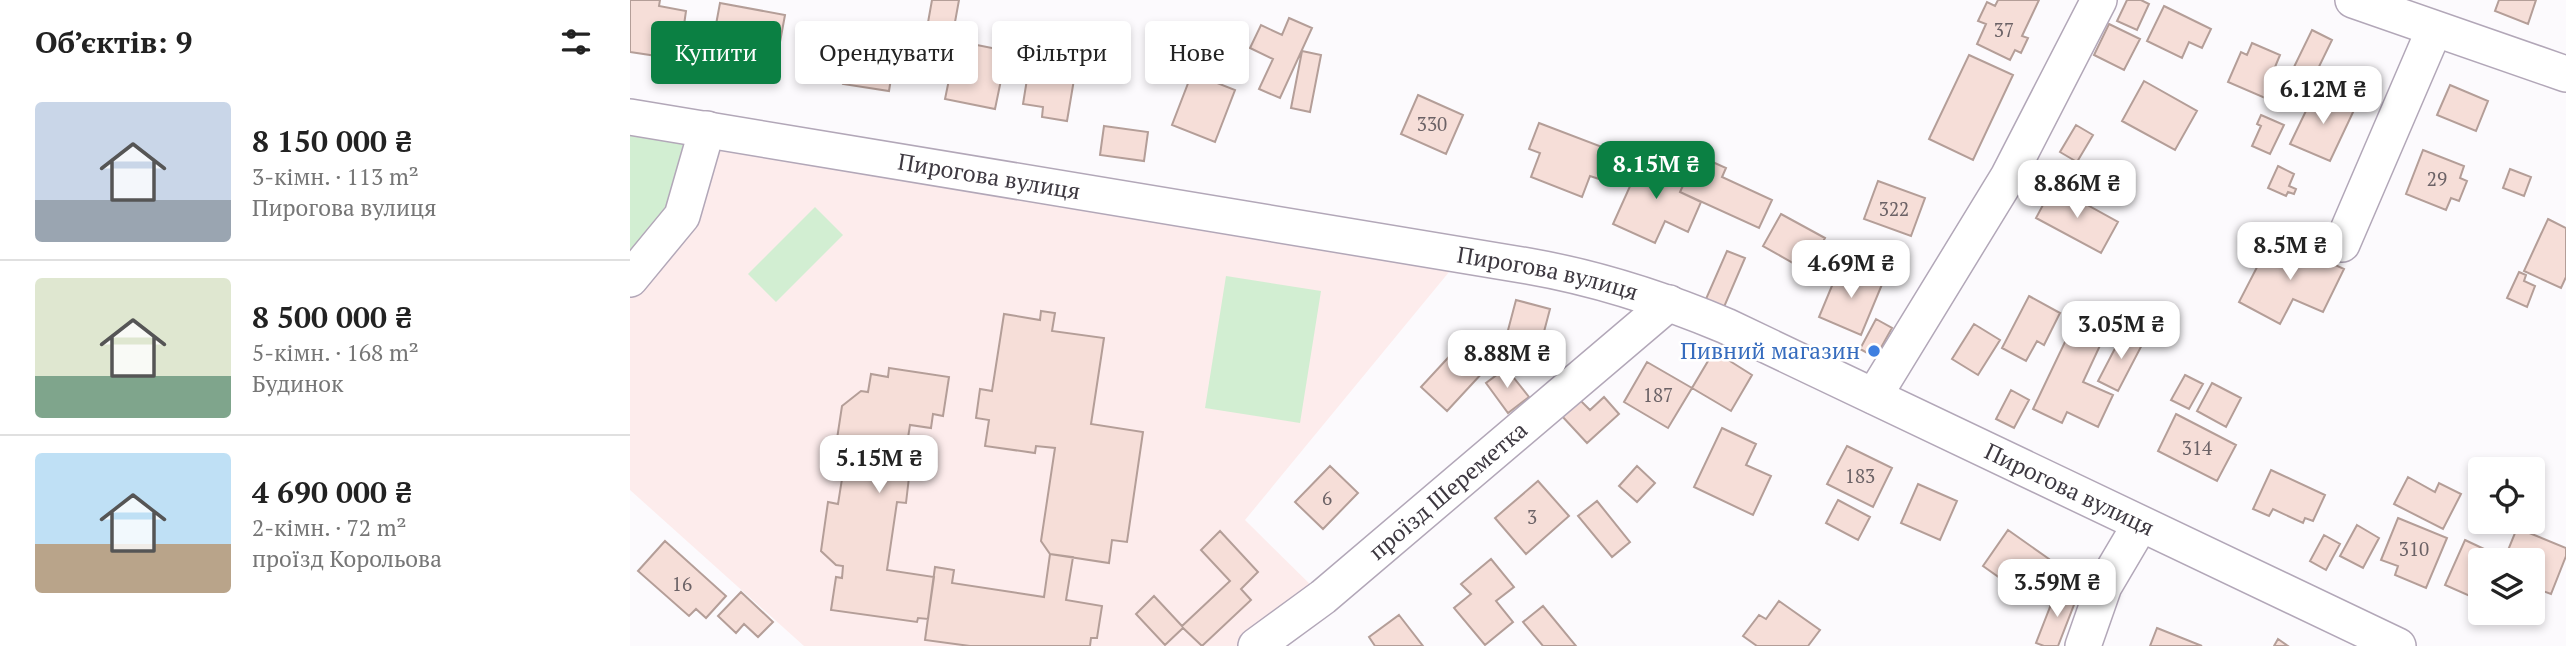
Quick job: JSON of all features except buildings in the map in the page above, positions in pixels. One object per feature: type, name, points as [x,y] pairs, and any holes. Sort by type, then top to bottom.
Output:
[{"type":"street","points":[[1874,396],[2008,177],[2098,0]]},
{"type":"street","points":[[2353,0],[2566,74]]},
{"type":"street","points":[[2342,244],[2434,30]]},
{"type":"street","name":"Пирогова вулиця","points":[[630,117],[1587,278],[1669,303],[1726,326],[2398,646]]},
{"type":"street","points":[[630,279],[682,216],[707,129]]},
{"type":"street","name":"проїзд Шереметка","points":[[1256,646],[1323,597],[1669,303]]},
{"type":"street","points":[[2083,646],[2104,586],[2140,525]]},
{"type":"shaded area","points":[[707,129],[1463,255],[1245,520],[1323,597],[1256,646],[804,646],[630,490],[630,279]]},
{"type":"green space","points":[[630,119],[707,129],[630,279]]},
{"type":"green space","points":[[815,207],[843,235],[776,302],[748,274]]},
{"type":"green space","points":[[1226,276],[1321,291],[1300,423],[1205,408]]},
{"type":"place","name":"Пивний магазин","points":[[1874,351]]}]
